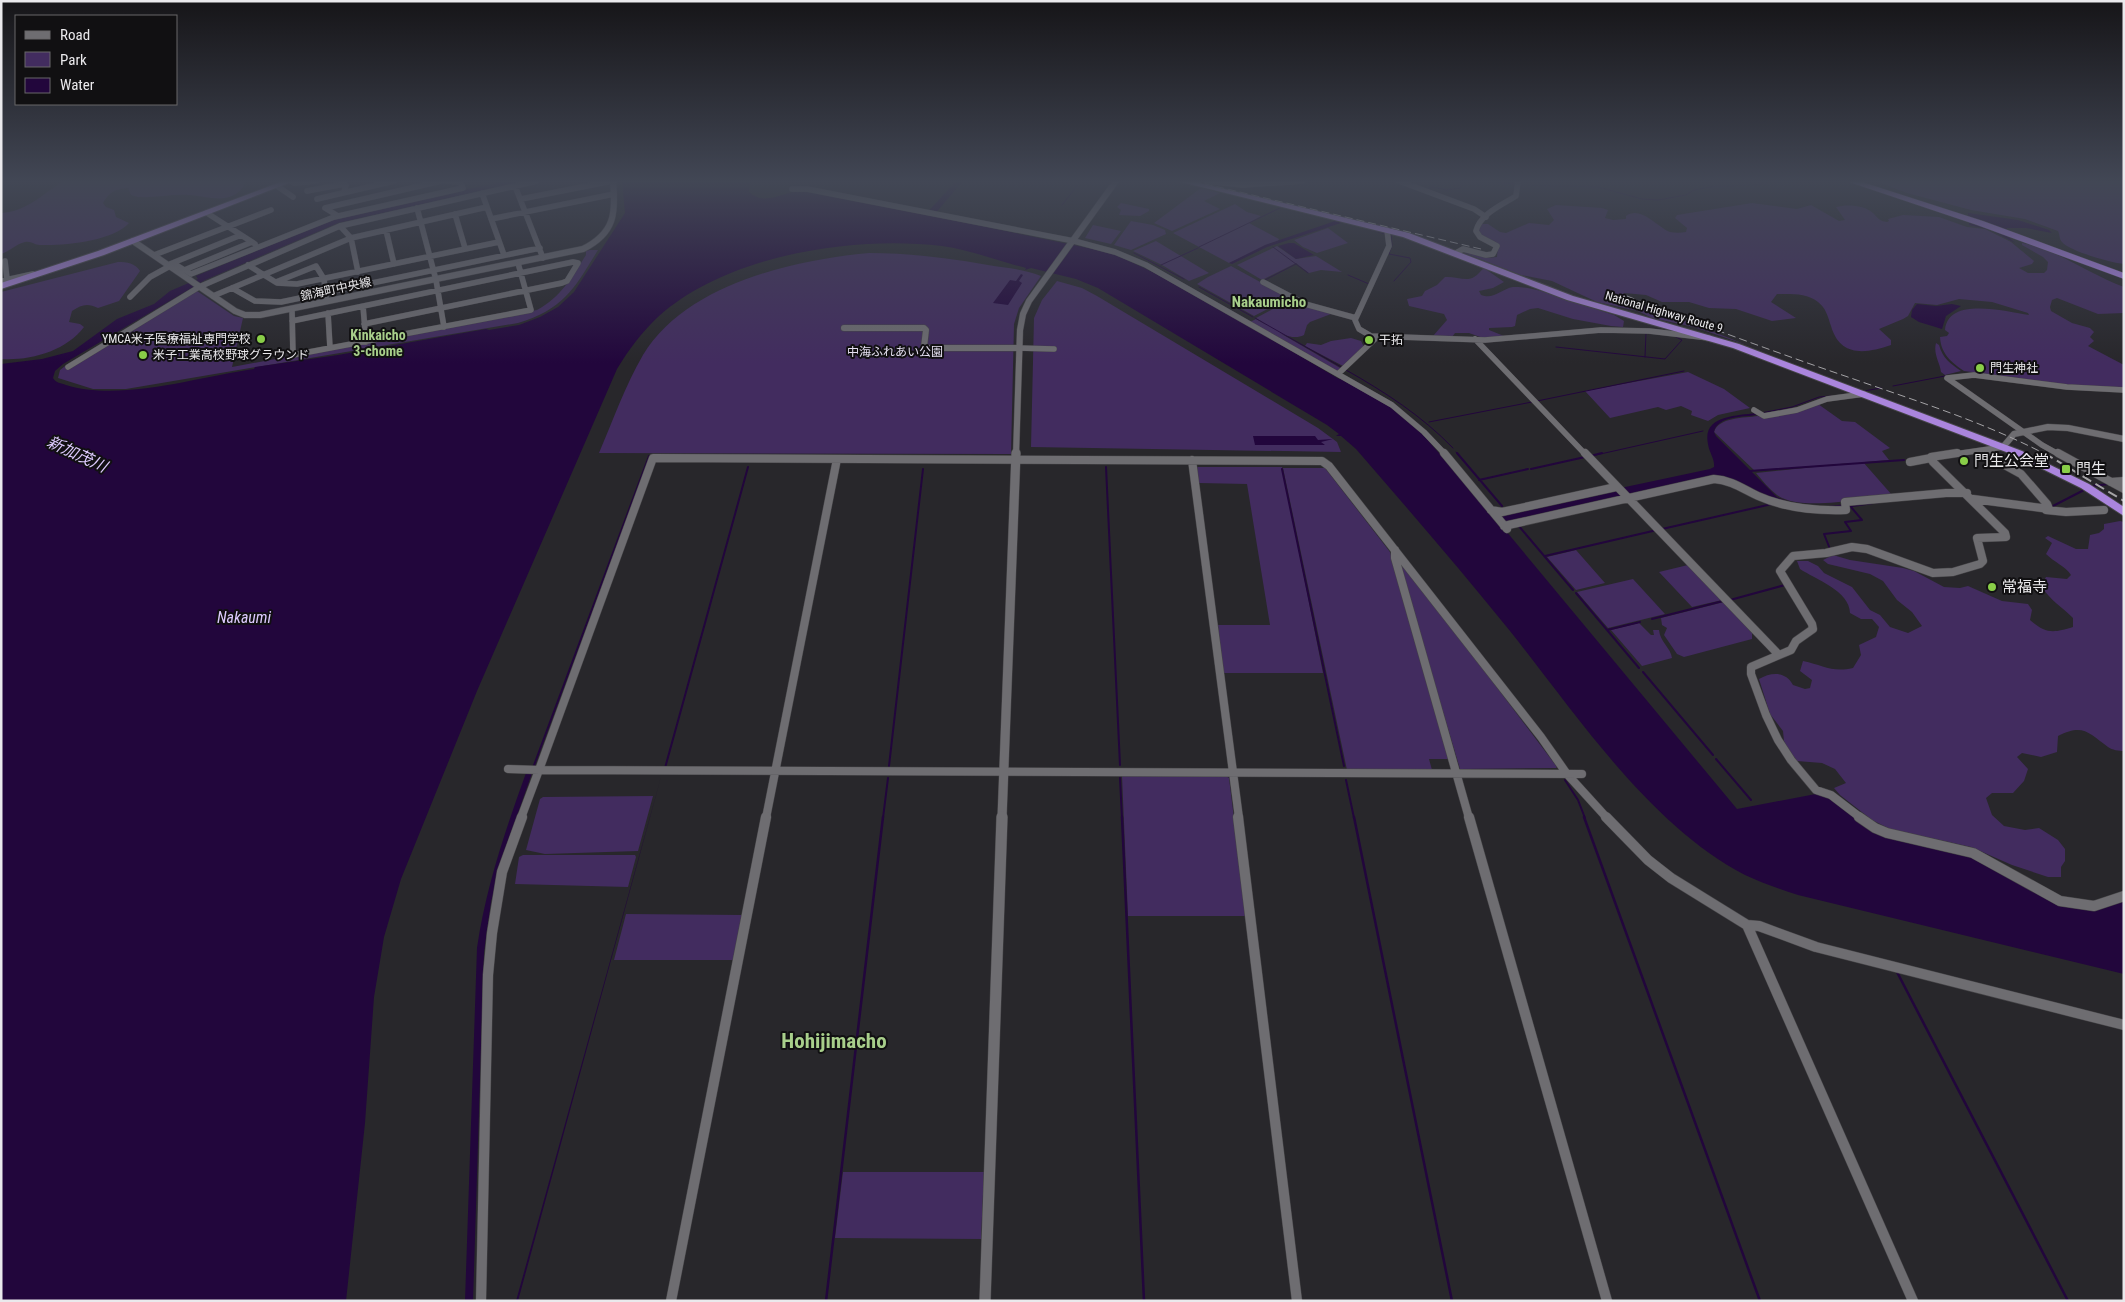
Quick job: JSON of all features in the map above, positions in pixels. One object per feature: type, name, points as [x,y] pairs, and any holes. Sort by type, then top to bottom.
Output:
[{"type":"highway","points":[[1,286],[130,242]]},
{"type":"highway","name":"National Highway Route 9","points":[[1422,242],[1570,298],[1711,338],[1762,355],[2003,446],[2070,479],[2124,512]]},
{"type":"highway","points":[[2033,242],[2124,276]]},
{"type":"street","name":"錦海町中央線","points":[[133,242],[181,271],[195,284],[235,312],[245,315],[260,315],[543,258],[583,249],[595,242]]},
{"type":"street","points":[[154,255],[189,242]]},
{"type":"street","points":[[130,297],[150,276],[170,265],[225,242]]},
{"type":"street","points":[[181,271],[252,242],[258,246]]},
{"type":"street","points":[[181,271],[191,274],[269,242]]},
{"type":"street","points":[[68,367],[195,284],[248,265],[303,242]]},
{"type":"street","points":[[213,296],[342,242]]},
{"type":"street","points":[[352,242],[358,272]]},
{"type":"street","points":[[389,242],[394,264]]},
{"type":"street","points":[[426,242],[434,270],[444,326]]},
{"type":"street","points":[[464,242],[466,248]]},
{"type":"street","points":[[248,265],[276,282],[297,284],[499,242],[504,255]]},
{"type":"street","points":[[537,242],[543,258]]},
{"type":"street","points":[[985,1301],[1018,348],[1021,322],[1026,307],[1073,242],[1122,255],[1184,286],[1392,405],[1414,421],[1432,439],[1504,526],[1694,482],[1719,479],[1734,483],[1768,500],[1798,509],[1846,510],[1844,502],[1946,493],[2046,510],[2066,512],[2104,510]]},
{"type":"street","points":[[1388,242],[1389,246],[1355,322],[1359,330],[1376,337],[1474,339],[1601,330],[1649,331],[1701,339],[1711,338]]},
{"type":"street","points":[[1456,253],[1463,249],[1486,255],[1493,254],[1496,245],[1488,242]]},
{"type":"street","points":[[232,288],[255,302],[286,301],[540,248]]},
{"type":"street","points":[[5,261],[4,280],[42,273]]},
{"type":"street","points":[[292,321],[573,262],[578,264],[564,283],[364,324]]},
{"type":"street","points":[[292,310],[293,355],[531,310],[518,263]]},
{"type":"street","points":[[276,282],[315,266],[324,279],[327,302]]},
{"type":"street","points":[[1263,282],[1305,304],[1356,318]]},
{"type":"street","points":[[362,306],[366,342]]},
{"type":"street","points":[[328,313],[330,348]]},
{"type":"street","points":[[844,328],[924,328],[926,330],[924,347],[926,348],[1054,348]]},
{"type":"street","points":[[1338,374],[1376,337]]},
{"type":"street","points":[[1474,339],[1778,654]]},
{"type":"street","points":[[2124,390],[2067,388],[1974,375],[1948,378],[2022,432],[2049,449],[2116,485],[2124,480]]},
{"type":"street","points":[[1757,412],[1764,416],[1797,410],[1827,399],[1864,394]]},
{"type":"street","points":[[1910,462],[2003,446],[2012,435],[2041,428],[2061,427],[2124,440]]},
{"type":"street","points":[[1986,450],[2001,463],[2021,474],[2047,504],[2049,509],[2046,510]]},
{"type":"street","points":[[481,1301],[488,975],[492,933],[502,872],[653,458],[1322,461],[1329,466],[1395,549],[1541,737],[1567,774],[1618,831],[1648,860],[1688,890],[1748,925],[1914,1301]]},
{"type":"street","points":[[1931,458],[1970,496],[2005,533],[2006,537],[1977,538],[1983,561],[1980,564],[1953,572],[1933,573],[1867,549],[1852,547],[1826,553],[1793,556],[1780,571],[1812,624],[1812,629],[1796,641],[1791,650],[1751,667],[1751,674],[1766,715],[1778,740],[1813,791],[1828,794],[1875,828],[1899,836],[1960,848],[1973,853],[2060,901],[2094,906],[2124,896]]},
{"type":"street","points":[[671,1301],[837,459]]},
{"type":"street","points":[[1192,460],[1233,772],[1298,1301]]},
{"type":"street","points":[[1493,512],[1502,512],[1617,488]]},
{"type":"street","points":[[1395,549],[1395,558],[1607,1301]]},
{"type":"street","points":[[508,769],[1582,774]]},
{"type":"street","points":[[1748,925],[1759,926],[1824,949],[2124,1024]]},
{"type":"green space","points":[[1,242],[83,242],[62,245],[40,245],[25,242],[1,254]]},
{"type":"green space","points":[[1116,242],[1149,242],[1131,250],[1114,245]]},
{"type":"green space","points":[[1157,242],[1209,273],[1189,281],[1133,251]]},
{"type":"green space","points":[[1189,242],[1276,242],[1229,263]]},
{"type":"green space","points":[[1296,242],[1348,243],[1317,253]]},
{"type":"green space","points":[[1490,242],[2011,242],[2034,261],[2032,264],[2019,268],[2028,273],[2044,273],[2047,270],[2048,262],[2022,245],[2022,243],[2047,250],[2124,287],[2124,313],[2098,314],[2057,298],[2052,300],[2050,307],[2051,311],[2072,323],[2090,328],[2094,332],[2090,337],[2094,341],[2088,346],[2124,365],[2124,389],[2091,388],[1964,371],[1948,357],[1942,348],[1940,337],[1947,336],[1949,333],[1945,330],[1949,319],[1956,313],[1980,309],[1993,309],[2029,315],[2028,313],[1992,302],[1959,299],[1937,305],[1915,303],[1908,316],[1879,329],[1891,340],[1891,345],[1872,350],[1855,351],[1847,348],[1835,336],[1823,307],[1814,299],[1804,296],[1777,294],[1771,302],[1796,318],[1772,321],[1736,309],[1709,308],[1689,302],[1662,302],[1646,295],[1624,293],[1623,295],[1747,345],[1694,327],[1652,318],[1638,311],[1597,302],[1552,281],[1521,275],[1462,252],[1488,258],[1497,257],[1498,246]]},
{"type":"green space","points":[[2062,242],[2124,242],[2124,264],[2082,253]]},
{"type":"green space","points":[[1277,246],[1296,259],[1316,256],[1342,272],[1321,270],[1309,273],[1296,263],[1262,280],[1237,265]]},
{"type":"green space","points":[[598,250],[582,276],[566,296],[547,311],[518,323],[126,389],[93,389],[58,378],[60,370],[69,363],[197,291],[234,316],[243,318],[232,367],[537,310],[559,293],[576,271],[586,255],[586,251]]},
{"type":"green space","name":"中海ふれあい公園","points":[[869,253],[943,258],[1015,269],[1041,276],[1019,308],[1014,324],[1011,454],[599,453],[625,391],[643,355],[662,331],[686,310],[713,293],[775,270],[839,256]]},
{"type":"green space","points":[[118,262],[125,262],[136,266],[140,271],[119,301],[98,308],[85,305],[72,311],[69,322],[80,324],[84,327],[68,342],[47,353],[24,358],[1,359],[1,292]]},
{"type":"green space","points":[[1231,266],[1289,298],[1254,316],[1197,284]]},
{"type":"green space","points":[[1484,268],[1504,282],[1493,288],[1479,291],[1481,295],[1490,296],[1509,288],[1523,287],[1614,315],[1624,321],[1623,327],[1573,319],[1538,308],[1530,309],[1517,315],[1515,326],[1489,328],[1489,330],[1504,336],[1483,338],[1469,333],[1455,333],[1452,337],[1433,336],[1447,320],[1444,314],[1409,306],[1407,299],[1422,296],[1425,291],[1437,285],[1445,277],[1471,278]]},
{"type":"green space","points":[[1057,281],[1082,288],[1097,296],[1318,428],[1337,442],[1341,452],[1031,447],[1034,318],[1042,300]]},
{"type":"green space","points":[[1290,300],[1331,314],[1310,322],[1304,335],[1298,337],[1292,337],[1279,332],[1256,318]]},
{"type":"green space","points":[[1256,319],[1342,369],[1337,371],[1250,322]]},
{"type":"green space","points":[[1351,338],[1361,341],[1364,347],[1343,366],[1305,346],[1307,343],[1321,345],[1331,341]]},
{"type":"green space","points":[[1936,343],[1947,360],[1961,371],[1945,375],[1941,372],[1936,355]]},
{"type":"green space","points":[[1688,372],[1724,389],[1750,408],[1718,415],[1708,421],[1691,415],[1692,411],[1681,406],[1666,410],[1658,407],[1610,418],[1585,391]]},
{"type":"green space","points":[[1818,404],[1842,421],[1855,422],[1890,448],[1882,451],[1889,460],[1755,471],[1714,432],[1721,423],[1733,419],[1762,417]]},
{"type":"green space","points":[[1863,462],[1892,495],[1850,501],[1801,503],[1777,495],[1756,473]]},
{"type":"green space","points":[[1197,467],[1282,467],[1323,673],[1223,673],[1218,625],[1270,625],[1247,484],[1199,483]]},
{"type":"green space","points":[[1283,468],[1325,468],[1390,552],[1449,759],[1429,759],[1432,770],[1347,770]]},
{"type":"green space","points":[[2124,522],[2124,751],[2110,748],[2085,731],[2074,730],[2067,732],[2058,736],[2057,752],[2041,757],[2022,753],[2017,757],[2028,769],[2024,781],[2013,793],[1992,793],[1986,798],[1992,815],[2004,826],[2025,830],[2039,828],[2058,840],[2065,849],[2065,861],[2061,867],[2061,877],[2048,877],[2012,865],[1971,847],[1890,829],[1872,820],[1840,795],[1834,788],[1846,783],[1835,769],[1822,763],[1797,761],[1790,755],[1784,741],[1783,731],[1770,714],[1759,679],[1768,675],[1778,674],[1786,677],[1793,685],[1805,689],[1810,688],[1812,680],[1800,671],[1803,661],[1839,670],[1853,668],[1861,655],[1859,645],[1876,637],[1879,627],[1872,619],[1861,619],[1850,613],[1844,598],[1838,592],[1831,586],[1800,569],[1797,561],[1808,561],[1818,566],[1824,573],[1852,587],[1870,610],[1880,615],[1890,627],[1908,633],[1922,626],[1912,612],[1897,600],[1883,581],[1870,574],[1828,564],[1823,560],[1833,555],[1850,560],[1903,568],[1914,571],[1944,587],[1960,588],[1968,586],[2002,601],[2028,604],[2032,610],[2030,620],[2045,630],[2055,631],[2073,627],[2073,618],[2041,586],[2046,577],[2067,579],[2071,575],[2046,554],[2052,543],[2045,538],[2048,536],[2076,549],[2088,549],[2090,535],[2099,533],[2104,529],[2104,524]]},
{"type":"green space","points":[[1576,550],[1605,583],[1576,590],[1547,557]]},
{"type":"green space","points":[[1400,559],[1556,768],[1460,769],[1400,567]]},
{"type":"green space","points":[[1688,565],[1722,600],[1692,607],[1659,572]]},
{"type":"green space","points":[[1633,579],[1665,614],[1608,628],[1577,592]]},
{"type":"green space","points":[[1724,602],[1752,633],[1752,639],[1684,657],[1677,654],[1664,635],[1667,628],[1662,625],[1661,618]]},
{"type":"green space","points":[[1639,623],[1651,635],[1654,635],[1653,630],[1659,630],[1661,638],[1670,651],[1672,658],[1642,666],[1611,630]]},
{"type":"green space","points":[[1122,776],[1226,776],[1229,778],[1246,916],[1128,916]]},
{"type":"green space","points":[[653,796],[638,851],[545,854],[526,850],[540,799],[543,797]]},
{"type":"green space","points":[[523,855],[635,855],[636,857],[628,887],[515,884],[519,857]]},
{"type":"green space","points":[[626,914],[744,915],[735,960],[614,960]]},
{"type":"green space","points":[[843,1172],[984,1172],[981,1239],[835,1238]]},
{"type":"water","name":"Nakaumi","points":[[278,242],[294,242],[205,280],[63,364],[55,371],[53,378],[60,383],[88,390],[135,390],[254,369],[255,367],[519,325],[540,317],[558,307],[574,292],[606,242],[1058,242],[1112,253],[1178,284],[1339,379],[1342,378],[1385,403],[1411,421],[1493,515],[1710,469],[1714,467],[1714,464],[1708,444],[1710,427],[1715,422],[1730,416],[1756,413],[1757,415],[1725,420],[1716,427],[1714,432],[1777,497],[1809,506],[1828,506],[1944,494],[1968,496],[1927,496],[1846,508],[1805,508],[1775,501],[1724,478],[1715,476],[1537,515],[1501,525],[1737,809],[1821,793],[1832,798],[1865,824],[1896,839],[1967,852],[2033,887],[2059,904],[2097,908],[2124,900],[2124,974],[1798,895],[1745,875],[1710,854],[1646,798],[1588,731],[1472,585],[1356,449],[1341,436],[1336,436],[1339,434],[1327,425],[1098,288],[1076,279],[1031,268],[1025,270],[1026,268],[942,246],[907,243],[832,247],[793,254],[755,264],[720,278],[687,295],[659,316],[647,328],[617,369],[477,691],[401,879],[384,937],[374,997],[365,1123],[346,1301],[1,1301],[1,364],[42,359],[73,351],[117,319],[154,304],[170,291],[198,279],[196,276]]},
{"type":"water","points":[[1274,242],[1283,242],[1267,247],[1232,264],[1229,263]]},
{"type":"water","points":[[1294,243],[1314,255],[1296,259],[1278,246]]},
{"type":"water","points":[[1021,274],[1023,275],[1019,281],[1022,283],[1008,305],[993,303],[1010,280],[1016,281]]},
{"type":"water","points":[[1917,304],[1936,306],[1952,304],[1961,306],[1946,316],[1942,329],[1919,322],[1911,317],[1912,310]]},
{"type":"water","points":[[1253,436],[1315,436],[1318,440],[1333,439],[1321,442],[1325,445],[1255,445]]},
{"type":"water","points":[[526,773],[532,773],[504,853],[491,902],[484,952],[473,1301],[465,1301],[477,948],[497,859]]},
{"type":"water","points":[[661,777],[518,1301],[516,1301]]},
{"type":"waterway","points":[[1199,247],[1210,242]]},
{"type":"waterway","points":[[1392,242],[1389,254],[1410,258],[1411,262],[1394,281]]},
{"type":"waterway","points":[[1273,247],[1296,264]]},
{"type":"waterway","points":[[1161,265],[1198,248]]},
{"type":"waterway","points":[[1134,253],[1184,279]]},
{"type":"waterway","points":[[1265,280],[1296,264]]},
{"type":"waterway","points":[[1296,264],[1308,273]]},
{"type":"waterway","points":[[1348,275],[1369,284],[1370,282]]},
{"type":"waterway","points":[[1199,287],[1253,317]]},
{"type":"waterway","points":[[1255,318],[1343,368]]},
{"type":"waterway","points":[[1645,357],[1646,333]]},
{"type":"waterway","points":[[1645,357],[1665,359],[1682,340],[1674,336]]},
{"type":"waterway","points":[[1556,347],[1645,357]]},
{"type":"waterway","points":[[1346,370],[1402,405],[1429,425],[1453,448]]},
{"type":"waterway","points":[[1537,401],[1684,371]]},
{"type":"waterway","points":[[1893,386],[1945,376]]},
{"type":"waterway","points":[[1864,391],[1881,388]]},
{"type":"waterway","points":[[1761,413],[1792,407],[1819,397],[1831,396]]},
{"type":"waterway","points":[[1429,422],[1532,402]]},
{"type":"waterway","points":[[1596,455],[1703,431]]},
{"type":"waterway","points":[[1457,453],[1480,480]]},
{"type":"waterway","points":[[1590,456],[1602,453]]},
{"type":"waterway","points":[[533,768],[649,456],[651,456]]},
{"type":"waterway","points":[[1531,469],[1585,457]]},
{"type":"waterway","points":[[1750,471],[1904,460]]},
{"type":"waterway","points":[[665,768],[748,467]]},
{"type":"waterway","points":[[1106,467],[1120,765]]},
{"type":"waterway","points":[[889,766],[923,469]]},
{"type":"waterway","points":[[1282,469],[1344,766]]},
{"type":"waterway","points":[[1480,480],[1528,469]]},
{"type":"waterway","points":[[1480,480],[1502,506]]},
{"type":"waterway","points":[[2092,486],[2109,484]]},
{"type":"waterway","points":[[2051,507],[2084,490]]},
{"type":"waterway","points":[[1662,529],[1772,504]]},
{"type":"waterway","points":[[1830,549],[1824,534],[1851,531],[1845,522],[1862,520],[1851,507]]},
{"type":"waterway","points":[[1518,525],[1573,590]]},
{"type":"waterway","points":[[1545,556],[1657,530]]},
{"type":"waterway","points":[[1777,570],[1788,557]]},
{"type":"waterway","points":[[1730,600],[1785,585]]},
{"type":"waterway","points":[[1576,593],[1607,630]]},
{"type":"waterway","points":[[1652,619],[1723,601]]},
{"type":"waterway","points":[[1607,630],[1640,622]]},
{"type":"waterway","points":[[1607,630],[1639,668]]},
{"type":"waterway","points":[[1643,672],[1713,755]]},
{"type":"waterway","points":[[1716,759],[1751,800]]},
{"type":"waterway","points":[[883,818],[888,778]]},
{"type":"waterway","points":[[1120,778],[1122,818]]},
{"type":"waterway","points":[[1346,780],[1354,818]]},
{"type":"waterway","points":[[1565,780],[1578,800],[1585,818]]},
{"type":"waterway","points":[[826,1301],[883,817]]},
{"type":"waterway","points":[[1122,817],[1144,1301]]},
{"type":"waterway","points":[[1354,817],[1452,1301]]},
{"type":"waterway","points":[[1584,817],[1760,1301]]},
{"type":"waterway","points":[[1897,972],[2068,1301]]},
{"type":"railway","points":[[1450,242],[1481,249]]},
{"type":"railway","points":[[1627,296],[1763,347],[1947,412],[1998,432],[2047,455]]},
{"type":"railway","points":[[2044,453],[2124,501]]},
{"type":"place","name":"YMCA米子医療福祉専門学校","points":[[261,339]]},
{"type":"place","name":"干拓","points":[[1369,340]]},
{"type":"place","name":"米子工業高校野球グラウンド","points":[[143,355]]},
{"type":"place","name":"門生神社","points":[[1980,368]]},
{"type":"place","name":"門生公会堂","points":[[1964,461]]},
{"type":"place","name":"門生","points":[[2066,469]]},
{"type":"place","name":"常福寺","points":[[1992,587]]},
{"type":"district","name":"Nakaumicho","points":[[1269,302]]},
{"type":"district","name":"Kinkaicho 3-chome","points":[[378,344]]},
{"type":"district","name":"Hohijimacho","points":[[834,1041]]},
{"type":"water label","name":"新加茂川","points":[[77,454]]}]
